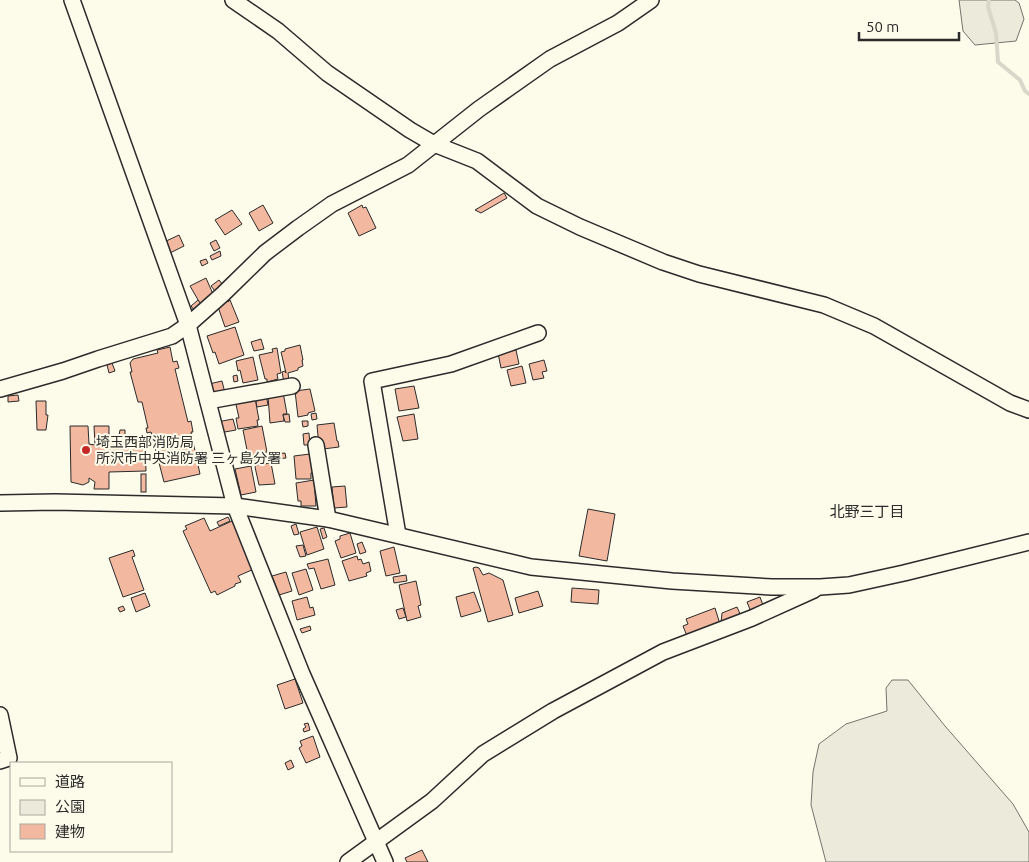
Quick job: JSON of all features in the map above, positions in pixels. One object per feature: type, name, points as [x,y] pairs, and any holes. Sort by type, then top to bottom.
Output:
[{"type":"street","points":[[72,0],[188,325],[235,506],[302,674],[385,862]]},
{"type":"street","points":[[233,0],[278,31],[327,74],[434,144],[477,161],[537,206],[580,227],[690,271],[832,308],[874,326],[1010,403],[1029,410]]},
{"type":"street","points":[[0,389],[172,336],[188,325],[265,253],[332,204],[408,165],[480,109],[550,59],[618,23],[650,0]]},
{"type":"street","points":[[398,535],[372,381],[451,364],[538,333]]},
{"type":"street","points":[[208,401],[292,386]]},
{"type":"street","points":[[316,445],[328,519]]},
{"type":"street","points":[[0,503],[55,502],[235,506],[328,519],[530,567],[672,581],[772,587],[820,588],[849,585],[904,574],[1029,542]]},
{"type":"street","points":[[348,862],[432,801],[483,754],[553,711],[663,652],[752,618],[820,588]]},
{"type":"street","points":[[0,715],[9,758],[0,761]]},
{"type":"green space","points":[[959,0],[1015,0],[1019,3],[1024,19],[1016,41],[975,45],[963,31]]},
{"type":"green space","points":[[892,680],[908,680],[1013,804],[1029,832],[1029,862],[826,862],[811,805],[813,772],[819,744],[846,724],[887,711],[886,688]]},
{"type":"building","points":[[504,193],[507,198],[481,213],[475,210]]},
{"type":"building","points":[[263,205],[273,223],[259,231],[249,213]]},
{"type":"building","points":[[362,205],[363,208],[366,207],[376,228],[359,236],[348,213]]},
{"type":"building","points":[[232,210],[242,224],[225,235],[215,220]]},
{"type":"building","points":[[179,235],[184,246],[168,254],[162,243]]},
{"type":"building","points":[[216,240],[220,248],[214,251],[210,243]]},
{"type":"building","points":[[220,251],[221,256],[212,260],[210,256]]},
{"type":"building","points":[[206,259],[208,263],[202,266],[200,261]]},
{"type":"building","points":[[206,278],[213,294],[201,305],[190,286]]},
{"type":"building","points":[[219,280],[223,285],[215,291],[211,286]]},
{"type":"building","points":[[198,300],[201,304],[194,310],[191,306]]},
{"type":"building","points":[[227,300],[228,302],[230,300],[239,322],[225,327],[217,304]]},
{"type":"building","points":[[235,327],[244,355],[219,364],[207,336]]},
{"type":"building","points":[[261,339],[264,349],[254,351],[251,342]]},
{"type":"building","points":[[300,345],[303,366],[298,368],[298,370],[288,373],[289,381],[284,382],[282,372],[285,371],[286,373],[281,352]]},
{"type":"building","points":[[170,347],[173,362],[177,361],[179,368],[175,369],[188,422],[191,421],[193,432],[191,432],[200,474],[164,482],[151,432],[147,433],[146,428],[148,428],[142,402],[138,402],[130,372],[132,372],[130,363],[133,359],[158,353],[157,350]]},
{"type":"building","points":[[277,348],[281,373],[277,374],[278,379],[267,382],[259,355],[273,352],[272,349]]},
{"type":"building","points":[[516,350],[519,364],[501,368],[498,353]]},
{"type":"building","points":[[253,357],[258,380],[243,383],[236,361]]},
{"type":"building","points":[[544,360],[547,371],[542,372],[544,378],[533,380],[529,364]]},
{"type":"building","points":[[112,363],[115,371],[109,373],[107,365]]},
{"type":"building","points":[[522,366],[526,383],[511,386],[507,370]]},
{"type":"building","points":[[237,375],[238,381],[234,382],[233,376]]},
{"type":"building","points":[[222,381],[225,393],[212,396],[209,384]]},
{"type":"building","points":[[414,386],[419,408],[399,411],[395,389]]},
{"type":"building","points":[[310,389],[315,411],[298,417],[295,391]]},
{"type":"building","points":[[283,392],[287,414],[283,414],[284,421],[270,423],[268,396]]},
{"type":"building","points":[[266,394],[268,405],[257,407],[255,396]]},
{"type":"building","points":[[18,395],[19,401],[8,402],[8,396]]},
{"type":"building","points":[[255,398],[259,420],[257,420],[258,426],[238,429],[236,418],[239,418],[235,400]]},
{"type":"building","points":[[36,401],[46,401],[46,415],[48,415],[46,430],[37,430]]},
{"type":"building","points":[[316,413],[317,419],[312,420],[311,414]]},
{"type":"building","points":[[289,414],[290,422],[285,422],[283,415]]},
{"type":"building","points":[[414,414],[418,439],[403,441],[397,417]]},
{"type":"building","points":[[233,419],[236,430],[219,433],[217,422]]},
{"type":"building","points":[[302,421],[308,421],[308,426],[303,427]]},
{"type":"building","points":[[334,423],[339,447],[323,449],[319,447],[317,425]]},
{"type":"building","points":[[70,426],[88,426],[89,444],[95,445],[94,426],[109,426],[109,442],[145,443],[146,471],[109,472],[109,489],[94,489],[95,482],[89,478],[89,482],[83,485],[71,482]]},
{"type":"building","points":[[262,426],[267,452],[261,453],[263,463],[250,465],[243,430]]},
{"type":"building","points":[[120,430],[125,430],[125,436],[119,435]]},
{"type":"building","points":[[309,433],[310,445],[304,445],[303,434]]},
{"type":"building","points":[[285,453],[286,458],[275,459],[275,454]]},
{"type":"building","points":[[310,454],[313,473],[311,473],[311,479],[296,479],[294,456]]},
{"type":"building","points":[[271,463],[275,484],[259,485],[256,465]]},
{"type":"building","points":[[251,466],[256,492],[241,495],[235,469]]},
{"type":"building","points":[[141,474],[146,474],[146,492],[141,492]]},
{"type":"building","points":[[314,480],[316,506],[301,506],[301,501],[298,501],[296,483]]},
{"type":"building","points":[[345,486],[347,507],[334,508],[332,487]]},
{"type":"building","points":[[588,509],[615,514],[607,561],[579,556]]},
{"type":"building","points":[[228,517],[230,521],[219,526],[217,522]]},
{"type":"building","points":[[204,518],[210,531],[232,521],[254,569],[238,576],[241,582],[217,595],[215,591],[211,593],[183,531],[187,529],[185,526]]},
{"type":"building","points":[[296,524],[299,534],[294,535],[291,526]]},
{"type":"building","points":[[317,527],[324,549],[307,555],[300,532]]},
{"type":"building","points":[[324,528],[327,537],[323,539],[320,529]]},
{"type":"building","points":[[350,533],[356,553],[341,558],[335,541],[340,539],[340,536]]},
{"type":"building","points":[[362,542],[366,552],[360,554],[357,544]]},
{"type":"building","points":[[303,545],[306,556],[300,557],[296,546]]},
{"type":"building","points":[[394,547],[400,573],[386,576],[380,551]]},
{"type":"building","points":[[133,550],[135,556],[132,557],[144,590],[123,597],[109,558]]},
{"type":"building","points":[[357,556],[358,560],[361,559],[363,564],[369,562],[371,571],[366,573],[367,576],[349,581],[342,561]]},
{"type":"building","points":[[328,559],[335,585],[321,589],[314,568],[309,569],[307,564]]},
{"type":"building","points":[[473,568],[479,568],[483,575],[489,573],[503,580],[513,615],[488,622]]},
{"type":"building","points":[[306,569],[313,590],[299,595],[292,573]]},
{"type":"building","points":[[286,572],[292,591],[279,595],[272,576]]},
{"type":"building","points":[[406,575],[407,581],[394,583],[393,577]]},
{"type":"building","points":[[416,581],[421,605],[418,606],[421,617],[407,621],[399,585]]},
{"type":"building","points":[[572,588],[599,590],[598,604],[571,602]]},
{"type":"building","points":[[538,591],[543,606],[519,613],[515,598]]},
{"type":"building","points":[[474,592],[481,611],[461,617],[456,597]]},
{"type":"building","points":[[145,593],[150,606],[136,612],[131,598]]},
{"type":"building","points":[[307,597],[310,608],[313,607],[315,615],[297,620],[292,601]]},
{"type":"building","points":[[760,597],[764,608],[751,612],[747,602]]},
{"type":"building","points":[[123,606],[125,610],[120,612],[118,608]]},
{"type":"building","points":[[737,607],[741,616],[721,623],[722,613]]},
{"type":"building","points":[[403,608],[406,617],[399,619],[396,610]]},
{"type":"building","points":[[715,608],[720,624],[687,636],[683,626],[688,624],[686,619]]},
{"type":"building","points":[[310,626],[311,630],[302,633],[300,629]]},
{"type":"building","points":[[295,679],[303,703],[285,709],[277,685]]},
{"type":"building","points":[[308,723],[310,730],[304,732],[303,729],[306,727],[304,724]]},
{"type":"building","points":[[313,736],[320,757],[306,763],[299,748],[302,746],[300,741]]},
{"type":"building","points":[[291,760],[294,767],[288,770],[285,763]]},
{"type":"building","points":[[422,850],[428,862],[407,862],[405,858]]},
{"type":"waterway","points":[[989,0],[988,7],[996,33],[998,62],[1020,80],[1025,91],[1029,94]]},
{"type":"place","name":"埼玉西部消防局 所沢市中央消防署 三ヶ島分署","points":[[86,450]]},
{"type":"district","name":"北野三丁目","points":[[867,511]]}]
